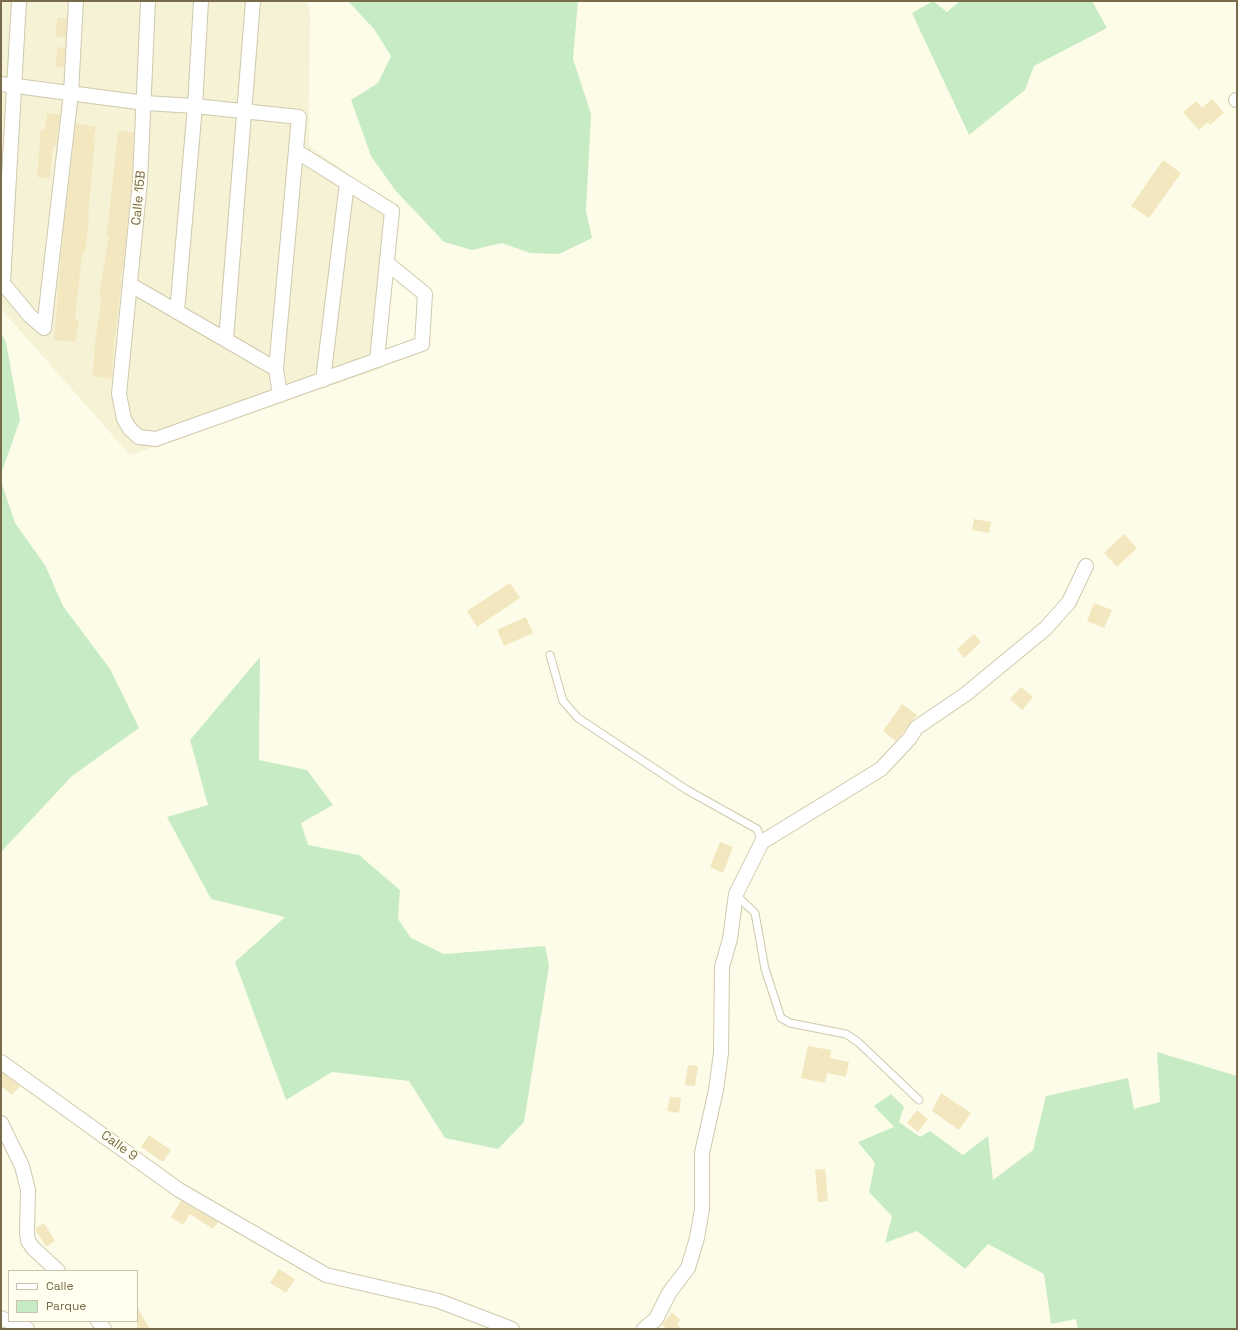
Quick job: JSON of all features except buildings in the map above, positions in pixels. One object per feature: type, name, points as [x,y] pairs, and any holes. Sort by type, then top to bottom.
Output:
[{"type":"street","points":[[19,1],[7,85],[2,281],[30,316],[44,328],[71,93],[76,1]]},
{"type":"street","name":"Calle 15B","points":[[148,1],[145,104],[140,181],[131,285],[119,394],[124,418],[130,429],[139,437],[156,439],[422,344],[425,294],[387,264]]},
{"type":"street","points":[[177,312],[196,106],[201,1]]},
{"type":"street","points":[[226,340],[253,1]]},
{"type":"street","points":[[7,85],[145,104],[196,106],[299,117],[276,369],[280,395]]},
{"type":"street","points":[[296,151],[392,211],[378,360]]},
{"type":"street","points":[[323,380],[347,183]]},
{"type":"street","points":[[131,285],[276,369]]},
{"type":"street","points":[[644,1329],[656,1319],[669,1293],[688,1268],[697,1238],[702,1210],[702,1153],[716,1090],[721,1053],[722,967],[730,939],[736,894],[762,842],[881,769],[910,738],[916,728],[966,694],[1046,628],[1069,602],[1086,566]]},
{"type":"street","name":"Calle 9","points":[[1,1062],[180,1190],[239,1226],[326,1275],[439,1301],[512,1329]]},
{"type":"street","points":[[1,1124],[22,1166],[28,1190],[26,1233],[28,1241],[33,1248],[57,1270]]},
{"type":"street","points":[[10,1322],[27,1329]]},
{"type":"lane","points":[[550,655],[562,701],[578,718],[687,790],[757,829],[762,842]]},
{"type":"lane","points":[[736,894],[755,914],[764,969],[781,1018],[790,1023],[846,1034],[858,1042],[919,1100]]},
{"type":"shaded area","points":[[1,1],[306,1],[310,11],[309,146],[400,211],[382,368],[130,455],[1,309]]},
{"type":"green space","points":[[348,1],[578,1],[573,59],[591,114],[586,211],[592,238],[559,254],[530,253],[502,243],[472,250],[444,242],[395,190],[371,156],[351,100],[378,83],[391,56],[374,29]]},
{"type":"green space","points":[[933,1],[947,12],[960,1],[1092,1],[1107,28],[1034,66],[1025,90],[969,135],[912,13]]},
{"type":"green space","points":[[1,333],[6,342],[20,420],[1,474]]},
{"type":"green space","points":[[1,481],[15,523],[45,565],[63,606],[110,669],[139,728],[72,776],[1,852]]},
{"type":"green space","points":[[260,657],[259,760],[307,770],[333,805],[301,823],[308,845],[359,855],[400,890],[398,919],[411,938],[444,954],[545,946],[549,966],[524,1122],[498,1149],[445,1138],[409,1081],[332,1072],[286,1100],[235,962],[285,917],[211,899],[167,817],[208,805],[190,740]]},
{"type":"green space","points":[[1157,1052],[1237,1076],[1237,1329],[1078,1329],[1076,1319],[1051,1324],[1044,1274],[988,1244],[965,1269],[917,1231],[885,1243],[892,1216],[869,1192],[875,1163],[858,1142],[894,1127],[874,1106],[891,1094],[904,1107],[899,1122],[920,1137],[930,1131],[963,1155],[988,1136],[993,1180],[1033,1150],[1046,1096],[1128,1078],[1134,1109],[1160,1102]]}]
